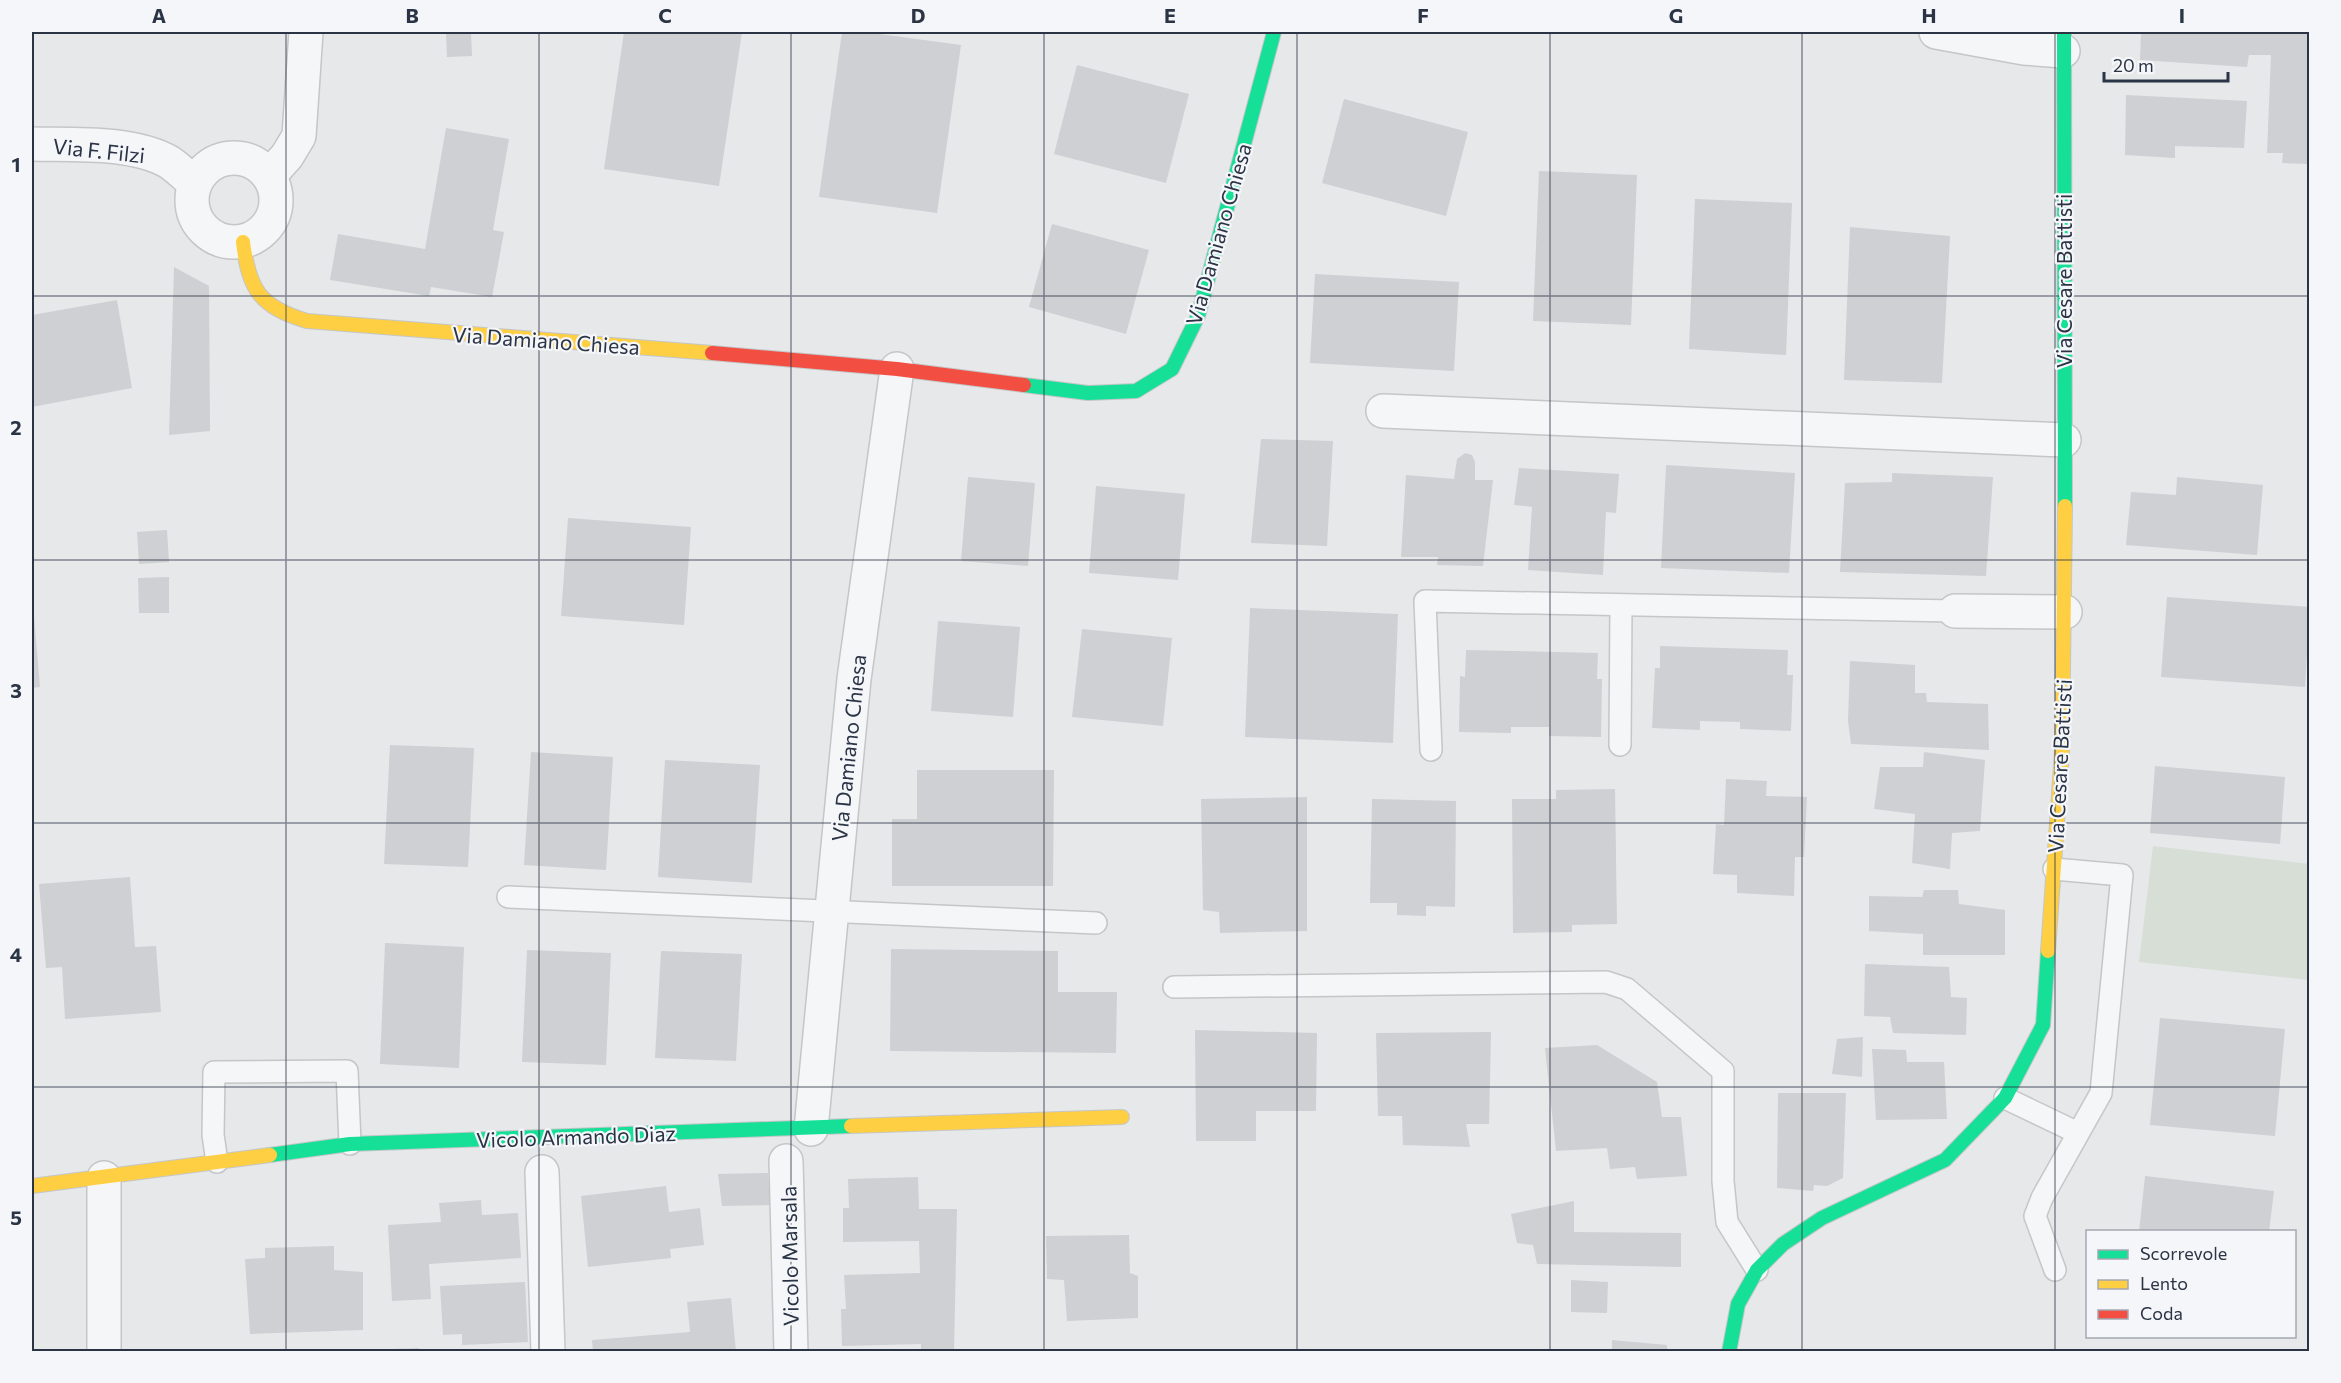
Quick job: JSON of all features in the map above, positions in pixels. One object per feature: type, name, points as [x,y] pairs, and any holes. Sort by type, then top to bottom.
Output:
[{"type":"street","points":[[269,176],[287,156],[299,136],[306,32]]},
{"type":"street","name":"Via Damiano Chiesa","points":[[243,242],[244,258],[259,296],[289,316],[313,322],[688,350],[897,369],[1088,393],[1136,391],[1172,369],[1198,316],[1274,32]]},
{"type":"street","points":[[1936,32],[2024,48],[2063,41]]},
{"type":"street","name":"Via Cesare Battisti","points":[[1729,1352],[1738,1304],[1757,1270],[1783,1244],[1822,1218],[1945,1160],[2005,1098],[2043,1025],[2062,751],[2065,612],[2063,41]]},
{"type":"street","name":"Via F. Filzi","points":[[32,144],[97,146],[149,153],[170,163],[194,183]]},
{"type":"street","points":[[223,159],[249,160],[260,166],[269,176],[276,202],[273,216],[266,228],[256,237],[243,242],[229,243],[205,232],[197,222],[192,210],[191,196],[194,183],[201,172],[211,164],[223,159]]},
{"type":"street","name":"Via Damiano Chiesa","points":[[811,1128],[854,679],[897,369]]},
{"type":"street","points":[[1383,411],[2064,440]]},
{"type":"street","points":[[1955,610],[2065,612]]},
{"type":"street","name":"Vicolo Armando Diaz","points":[[32,1186],[350,1144],[1122,1117]]},
{"type":"street","name":"Vicolo Marsala","points":[[786,1161],[791,1352]]},
{"type":"street","points":[[542,1173],[548,1352]]},
{"type":"street","points":[[104,1178],[104,1352]]},
{"type":"lane","points":[[1431,750],[1425,602],[1955,610]]},
{"type":"lane","points":[[1620,745],[1621,605]]},
{"type":"lane","points":[[2054,869],[2122,874],[2101,1093],[2043,1198],[2036,1216],[2055,1270]]},
{"type":"lane","points":[[508,897],[1096,923]]},
{"type":"lane","points":[[1174,987],[1606,982],[1627,989],[1724,1071],[1724,1181],[1727,1222],[1757,1270]]},
{"type":"lane","points":[[217,1162],[213,1135],[214,1072],[347,1071],[350,1144]]},
{"type":"lane","points":[[2005,1098],[2078,1133]]},
{"type":"shaded area","points":[[2153,846],[2309,864],[2309,980],[2139,962]]},
{"type":"building","points":[[446,32],[471,32],[472,56],[447,57]]},
{"type":"building","points":[[624,32],[742,32],[719,186],[604,169]]},
{"type":"building","points":[[842,32],[865,32],[961,45],[937,213],[819,197]]},
{"type":"building","points":[[2141,32],[2310,32],[2310,164],[2282,163],[2283,153],[2267,153],[2271,55],[2249,55],[2247,67],[2140,60]]},
{"type":"building","points":[[1077,65],[1189,94],[1166,183],[1054,154]]},
{"type":"building","points":[[2126,95],[2247,101],[2244,148],[2175,146],[2175,158],[2125,155]]},
{"type":"building","points":[[1344,99],[1468,132],[1446,216],[1322,183]]},
{"type":"building","points":[[446,128],[509,139],[493,230],[504,232],[492,297],[431,287],[429,296],[330,280],[338,234],[425,249]]},
{"type":"building","points":[[1539,171],[1637,175],[1631,325],[1533,321]]},
{"type":"building","points":[[1695,199],[1792,203],[1786,355],[1689,349]]},
{"type":"building","points":[[1052,224],[1149,250],[1126,334],[1029,307]]},
{"type":"building","points":[[1850,227],[1950,236],[1942,383],[1844,380]]},
{"type":"building","points":[[174,267],[209,286],[210,431],[169,435]]},
{"type":"building","points":[[1315,274],[1459,282],[1454,371],[1310,363]]},
{"type":"building","points":[[117,300],[132,388],[32,407],[32,315]]},
{"type":"building","points":[[1261,439],[1333,441],[1327,546],[1251,543]]},
{"type":"building","points":[[1465,453],[1472,455],[1475,462],[1475,480],[1493,480],[1483,566],[1437,565],[1438,557],[1401,557],[1406,475],[1454,479],[1457,459]]},
{"type":"building","points":[[1666,465],[1795,473],[1789,573],[1661,568]]},
{"type":"building","points":[[1519,468],[1619,474],[1616,513],[1606,512],[1603,575],[1528,570],[1532,507],[1514,505]]},
{"type":"building","points":[[1892,473],[1993,477],[1986,576],[1840,572],[1845,483],[1892,482]]},
{"type":"building","points":[[968,477],[1035,483],[1028,566],[961,561]]},
{"type":"building","points":[[2177,477],[2263,485],[2257,555],[2126,545],[2131,492],[2176,495]]},
{"type":"building","points":[[1096,486],[1185,494],[1178,580],[1089,573]]},
{"type":"building","points":[[568,518],[691,527],[684,625],[561,616]]},
{"type":"building","points":[[167,530],[169,562],[139,564],[137,532]]},
{"type":"building","points":[[169,577],[169,613],[139,613],[138,578]]},
{"type":"building","points":[[2167,597],[2310,607],[2305,687],[2161,677]]},
{"type":"building","points":[[32,604],[40,687],[32,688]]},
{"type":"building","points":[[1250,608],[1398,614],[1393,743],[1245,737]]},
{"type":"building","points":[[938,621],[1020,627],[1013,717],[931,711]]},
{"type":"building","points":[[1082,629],[1172,638],[1163,726],[1072,717]]},
{"type":"building","points":[[1660,646],[1788,650],[1787,675],[1793,675],[1791,731],[1740,729],[1740,722],[1700,721],[1700,730],[1652,728],[1655,668],[1660,668]]},
{"type":"building","points":[[1466,650],[1598,653],[1597,679],[1602,679],[1601,737],[1549,736],[1549,727],[1511,727],[1511,733],[1459,732],[1460,676],[1465,677]]},
{"type":"building","points":[[1850,661],[1915,665],[1915,693],[1926,693],[1927,702],[1988,704],[1989,750],[1851,744],[1848,721]]},
{"type":"building","points":[[390,745],[474,748],[468,867],[384,864]]},
{"type":"building","points":[[531,752],[613,757],[606,870],[524,865]]},
{"type":"building","points":[[1924,752],[1985,760],[1980,831],[1952,833],[1950,869],[1912,863],[1915,814],[1874,809],[1880,767],[1923,767]]},
{"type":"building","points":[[665,760],[760,765],[752,883],[658,877]]},
{"type":"building","points":[[2155,766],[2285,777],[2280,844],[2150,833]]},
{"type":"building","points":[[917,770],[1054,770],[1053,886],[892,886],[892,819],[917,819]]},
{"type":"building","points":[[1726,779],[1767,781],[1766,796],[1807,797],[1804,857],[1795,857],[1794,896],[1737,893],[1737,875],[1713,874],[1716,824],[1724,825]]},
{"type":"building","points":[[1615,789],[1617,924],[1572,925],[1572,932],[1513,933],[1512,799],[1556,799],[1556,790]]},
{"type":"building","points":[[1307,797],[1307,931],[1220,933],[1219,912],[1203,910],[1201,799]]},
{"type":"building","points":[[1372,799],[1456,801],[1455,907],[1426,906],[1426,916],[1397,915],[1397,903],[1370,903]]},
{"type":"building","points":[[130,877],[135,947],[156,946],[161,1012],[65,1019],[62,967],[46,968],[39,884]]},
{"type":"building","points":[[1924,890],[1958,890],[1959,904],[2005,910],[2005,955],[1923,955],[1923,934],[1869,931],[1869,896],[1922,897]]},
{"type":"building","points":[[385,943],[464,947],[459,1068],[380,1064]]},
{"type":"building","points":[[891,949],[1058,951],[1058,992],[1117,992],[1116,1053],[890,1051]]},
{"type":"building","points":[[527,950],[611,953],[606,1065],[522,1062]]},
{"type":"building","points":[[661,951],[742,954],[736,1061],[655,1058]]},
{"type":"building","points":[[1865,964],[1949,967],[1951,997],[1967,998],[1966,1035],[1893,1033],[1890,1017],[1864,1016]]},
{"type":"building","points":[[2160,1018],[2285,1029],[2275,1136],[2150,1125]]},
{"type":"building","points":[[1195,1030],[1317,1033],[1316,1111],[1256,1111],[1256,1141],[1196,1141]]},
{"type":"building","points":[[1491,1032],[1489,1124],[1466,1124],[1470,1147],[1403,1145],[1402,1116],[1378,1116],[1376,1033]]},
{"type":"building","points":[[1863,1037],[1862,1077],[1832,1074],[1837,1039]]},
{"type":"building","points":[[1597,1045],[1657,1082],[1662,1117],[1681,1117],[1687,1176],[1637,1179],[1635,1167],[1610,1169],[1607,1148],[1556,1151],[1545,1048]]},
{"type":"building","points":[[1872,1049],[1906,1050],[1907,1062],[1944,1062],[1947,1119],[1876,1120]]},
{"type":"building","points":[[1778,1093],[1846,1093],[1843,1178],[1827,1186],[1814,1185],[1813,1191],[1777,1188]]},
{"type":"building","points":[[768,1173],[770,1205],[722,1206],[718,1174]]},
{"type":"building","points":[[2145,1176],[2274,1191],[2269,1230],[2139,1230]]},
{"type":"building","points":[[918,1177],[919,1209],[957,1209],[954,1352],[921,1352],[921,1344],[842,1346],[841,1309],[846,1309],[844,1275],[920,1273],[919,1241],[843,1242],[843,1208],[849,1208],[848,1179]]},
{"type":"building","points":[[666,1186],[669,1212],[700,1208],[704,1245],[670,1249],[671,1258],[588,1267],[581,1196]]},
{"type":"building","points":[[481,1200],[482,1215],[518,1213],[521,1258],[429,1264],[431,1299],[392,1301],[388,1225],[441,1222],[439,1203]]},
{"type":"building","points":[[1574,1201],[1574,1232],[1681,1233],[1681,1267],[1537,1264],[1533,1245],[1517,1243],[1511,1214]]},
{"type":"building","points":[[1129,1235],[1130,1273],[1138,1276],[1138,1318],[1067,1321],[1064,1280],[1047,1279],[1046,1236]]},
{"type":"building","points":[[334,1246],[334,1270],[363,1272],[363,1330],[250,1334],[245,1259],[265,1258],[265,1248]]},
{"type":"building","points":[[1571,1280],[1608,1282],[1607,1313],[1571,1312]]},
{"type":"building","points":[[525,1282],[528,1342],[462,1345],[462,1334],[443,1335],[440,1286]]},
{"type":"building","points":[[731,1298],[736,1352],[593,1352],[592,1340],[690,1332],[687,1302]]},
{"type":"building","points":[[1612,1340],[1667,1345],[1667,1352],[1612,1352]]},
{"type":"building","points":[[419,1348],[419,1352],[391,1352],[391,1349]]},
{"type":"traffic: fast","points":[[1024,385],[1088,393],[1136,391],[1172,369],[1198,316],[1274,32]]},
{"type":"traffic: fast","points":[[2064,32],[2065,506]]},
{"type":"traffic: fast","points":[[1729,1352],[1738,1304],[1757,1270],[1783,1244],[1822,1218],[1945,1160],[2005,1098],[2043,1025],[2048,951]]},
{"type":"traffic: fast","points":[[270,1155],[350,1144],[851,1126]]},
{"type":"traffic: slow","points":[[243,242],[249,273],[260,294],[278,310],[307,321],[712,353]]},
{"type":"traffic: slow","points":[[2048,951],[2062,751],[2065,506]]},
{"type":"traffic: slow","points":[[851,1126],[1122,1117]]},
{"type":"traffic: slow","points":[[32,1186],[270,1155]]},
{"type":"traffic: jam","points":[[712,353],[897,369],[1024,385]]}]
